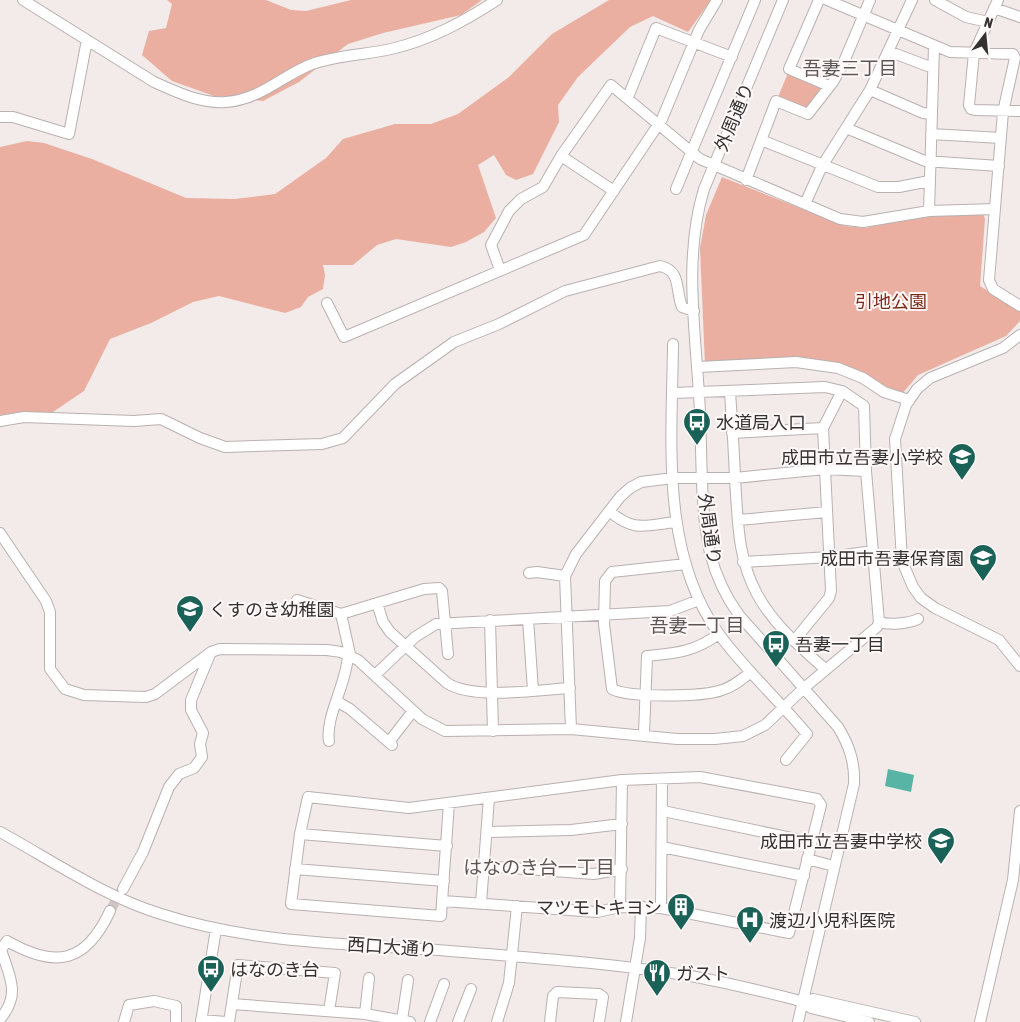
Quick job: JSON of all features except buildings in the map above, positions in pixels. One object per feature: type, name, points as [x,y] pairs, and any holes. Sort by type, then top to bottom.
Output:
[{"type":"street","points":[[23,0],[154,82],[175,92],[208,102],[226,102],[252,97],[309,65],[331,57],[389,50],[422,41],[450,29],[497,0]]},
{"type":"street","points":[[327,303],[344,337],[584,235],[658,125],[667,109],[694,42],[717,0]]},
{"type":"street","points":[[676,189],[755,0]]},
{"type":"street","name":"外周通り","points":[[783,0],[700,203],[694,232],[692,263],[709,545],[716,574],[725,595],[739,615],[843,735],[854,765],[854,784],[798,1022]]},
{"type":"street","points":[[819,0],[789,69],[829,86]]},
{"type":"street","points":[[827,0],[950,52],[1013,54],[1017,65],[1003,112],[989,284],[993,289],[1020,306]]},
{"type":"street","points":[[746,180],[776,101],[808,114],[843,64],[870,0]]},
{"type":"street","points":[[805,204],[822,166],[870,90],[912,0]]},
{"type":"street","points":[[935,0],[966,17],[988,22]]},
{"type":"street","points":[[1020,18],[996,4],[974,53],[969,97],[971,109],[1003,112],[1020,111]]},
{"type":"street","points":[[628,98],[654,29],[660,29],[732,57]]},
{"type":"street","points":[[0,117],[13,117],[69,134],[86,40]]},
{"type":"street","points":[[929,211],[934,46]]},
{"type":"street","points":[[888,51],[933,68]]},
{"type":"street","points":[[500,270],[491,245],[509,211],[521,199],[543,187],[560,156],[611,85],[692,153],[714,166],[847,222],[862,222],[929,211],[995,209]]},
{"type":"street","points":[[870,90],[923,113],[931,114]]},
{"type":"street","points":[[846,128],[929,162],[999,166]]},
{"type":"street","points":[[931,134],[1001,138]]},
{"type":"street","points":[[761,140],[878,187],[899,187],[929,181]]},
{"type":"street","points":[[560,156],[614,191]]},
{"type":"street","points":[[0,421],[24,417],[161,419],[200,438],[226,447],[322,444],[343,438],[388,390],[454,342],[498,324],[565,291],[660,266],[666,267],[675,274],[682,307],[694,311]]},
{"type":"street","points":[[1020,335],[1004,348],[930,378],[909,400],[900,416],[895,439],[902,561],[907,576],[921,598],[947,615],[1000,640],[1020,666]]},
{"type":"street","points":[[673,344],[673,393],[670,406],[673,478],[676,522],[686,564],[699,600],[719,634],[807,734],[786,760]]},
{"type":"street","points":[[698,367],[796,362],[838,368],[862,378],[884,392],[909,400]]},
{"type":"street","points":[[0,533],[46,601],[50,612],[50,669],[65,689],[84,695],[146,697],[155,694],[211,652],[220,649],[327,650],[348,655],[358,660],[413,711],[430,724],[445,731],[571,729],[641,736],[644,734],[694,740],[743,736],[765,725],[782,707],[877,627],[879,622],[866,471],[864,406],[842,391],[825,387],[673,393]]},
{"type":"street","points":[[794,641],[829,598],[831,591],[823,428],[842,391]]},
{"type":"street","points":[[730,392],[738,535],[743,562],[757,594],[768,612],[794,641],[825,670]]},
{"type":"street","points":[[732,433],[823,428]]},
{"type":"street","points":[[571,729],[565,576],[576,554],[626,491],[635,485],[673,478],[735,478],[826,470],[866,471]]},
{"type":"street","points":[[609,511],[624,523],[635,526],[676,522]]},
{"type":"street","points":[[738,520],[828,512]]},
{"type":"street","points":[[743,562],[830,557],[873,550]]},
{"type":"street","points":[[686,564],[610,574],[603,584],[610,686],[614,691],[639,696],[720,691],[737,683],[751,672]]},
{"type":"street","points":[[529,573],[537,572],[565,576]]},
{"type":"street","points":[[297,600],[341,614],[424,589],[439,588],[442,591],[448,654]]},
{"type":"street","points":[[375,675],[426,629],[445,622],[670,611],[699,600]]},
{"type":"street","points":[[377,603],[386,626],[451,686],[469,691],[493,692],[570,688]]},
{"type":"street","points":[[329,741],[329,728],[338,702],[350,652],[341,614]]},
{"type":"street","points":[[528,619],[533,690]]},
{"type":"street","points":[[879,622],[884,624],[918,619]]},
{"type":"street","points":[[490,620],[493,731]]},
{"type":"street","points":[[644,734],[647,656],[688,652],[705,644],[719,634]]},
{"type":"street","points":[[123,889],[143,852],[169,786],[179,774],[194,768],[202,757],[200,744],[203,733],[191,710],[191,700],[211,652]]},
{"type":"street","points":[[338,702],[350,709],[390,743],[413,711]]},
{"type":"street","points":[[443,900],[597,912],[620,907],[642,906],[789,933],[821,805],[817,799],[700,777],[622,780],[409,808],[308,797],[300,834],[291,904],[436,916],[442,913],[449,803]]},
{"type":"street","points":[[661,908],[662,778]]},
{"type":"street","points":[[620,907],[622,780]]},
{"type":"street","points":[[481,903],[488,832],[489,798]]},
{"type":"street","points":[[663,811],[811,842]]},
{"type":"street","points":[[980,1022],[1017,856],[1020,811]]},
{"type":"street","points":[[488,832],[571,830],[622,824]]},
{"type":"street","name":"西口大通り","points":[[0,832],[93,886],[148,910],[216,929],[287,941],[635,968],[722,982],[803,1002],[811,1008],[869,1022]]},
{"type":"street","points":[[300,834],[447,846]]},
{"type":"street","points":[[662,847],[804,876]]},
{"type":"street","points":[[807,859],[834,866]]},
{"type":"street","points":[[484,866],[584,874],[622,869]]},
{"type":"street","points":[[295,869],[444,881]]},
{"type":"street","points":[[500,1021],[509,983],[516,906]]},
{"type":"street","points":[[626,1022],[635,968],[642,906]]},
{"type":"street","points":[[0,1019],[12,1001],[13,993],[3,965],[1,950],[7,941],[33,955],[45,957],[72,954],[96,938],[110,911]]},
{"type":"street","points":[[216,929],[201,1021],[228,1022],[238,965],[335,973],[329,1011]]},
{"type":"street","points":[[365,1014],[369,978]]},
{"type":"street","points":[[232,1004],[365,1014],[406,1021],[408,980]]},
{"type":"street","points":[[430,1022],[444,984]]},
{"type":"street","points":[[458,1022],[471,989]]},
{"type":"street","points":[[550,1022],[553,996],[557,992],[599,994],[603,997],[599,1022]]},
{"type":"street","name":"西口大通り","points":[[803,1002],[813,999],[915,1022]]},
{"type":"street","points":[[124,1022],[129,1005],[144,1001],[176,1006],[176,1022]]},
{"type":"green space","points":[[167,0],[266,0],[291,10],[306,11],[351,0],[482,0],[461,15],[383,33],[348,44],[299,82],[263,101],[214,96],[172,81],[142,55],[149,31],[166,28],[172,4]]},
{"type":"green space","points":[[609,0],[711,0],[688,32],[653,16],[630,27],[578,77],[558,105],[559,122],[533,174],[516,180],[506,175],[494,155],[478,165],[496,218],[484,232],[466,242],[451,247],[396,239],[377,245],[353,265],[323,265],[325,275],[323,289],[308,297],[301,307],[285,313],[219,296],[193,302],[151,323],[110,339],[84,391],[53,412],[0,415],[0,147],[27,141],[44,143],[92,159],[186,198],[235,199],[275,194],[326,158],[343,139],[395,124],[431,124],[458,114],[509,77],[552,34]]},
{"type":"green space","points":[[788,73],[820,88],[820,91],[807,108],[778,97]]},
{"type":"green space","name":"引地公園","points":[[722,177],[845,226],[866,228],[912,215],[983,214],[985,219],[980,286],[1020,311],[1020,321],[1006,336],[918,375],[902,394],[840,364],[705,365],[700,248],[706,215]]},
{"type":"shaded area","points":[[888,769],[914,775],[911,792],[885,786]]},
{"type":"tunnel","points":[[110,911],[122,890]]},
{"type":"place","name":"水道局入口","points":[[697,446]]},
{"type":"place","name":"成田市立吾妻小学校","points":[[962,481]]},
{"type":"place","name":"成田市吾妻保育園","points":[[983,582]]},
{"type":"place","name":"くすのき幼稚園","points":[[190,633]]},
{"type":"place","name":"吾妻一丁目","points":[[776,668]]},
{"type":"place","name":"成田市立吾妻中学校","points":[[941,865]]},
{"type":"place","name":"マツモトキヨシ","points":[[681,931]]},
{"type":"place","name":"渡辺小児科医院","points":[[750,944]]},
{"type":"place","name":"はなのき台","points":[[211,993]]},
{"type":"place","name":"ガスト","points":[[657,997]]},
{"type":"district","name":"吾妻三丁目","points":[[850,68]]},
{"type":"district","name":"吾妻一丁目","points":[[697,625]]},
{"type":"district","name":"はなのき台一丁目","points":[[539,867]]}]
